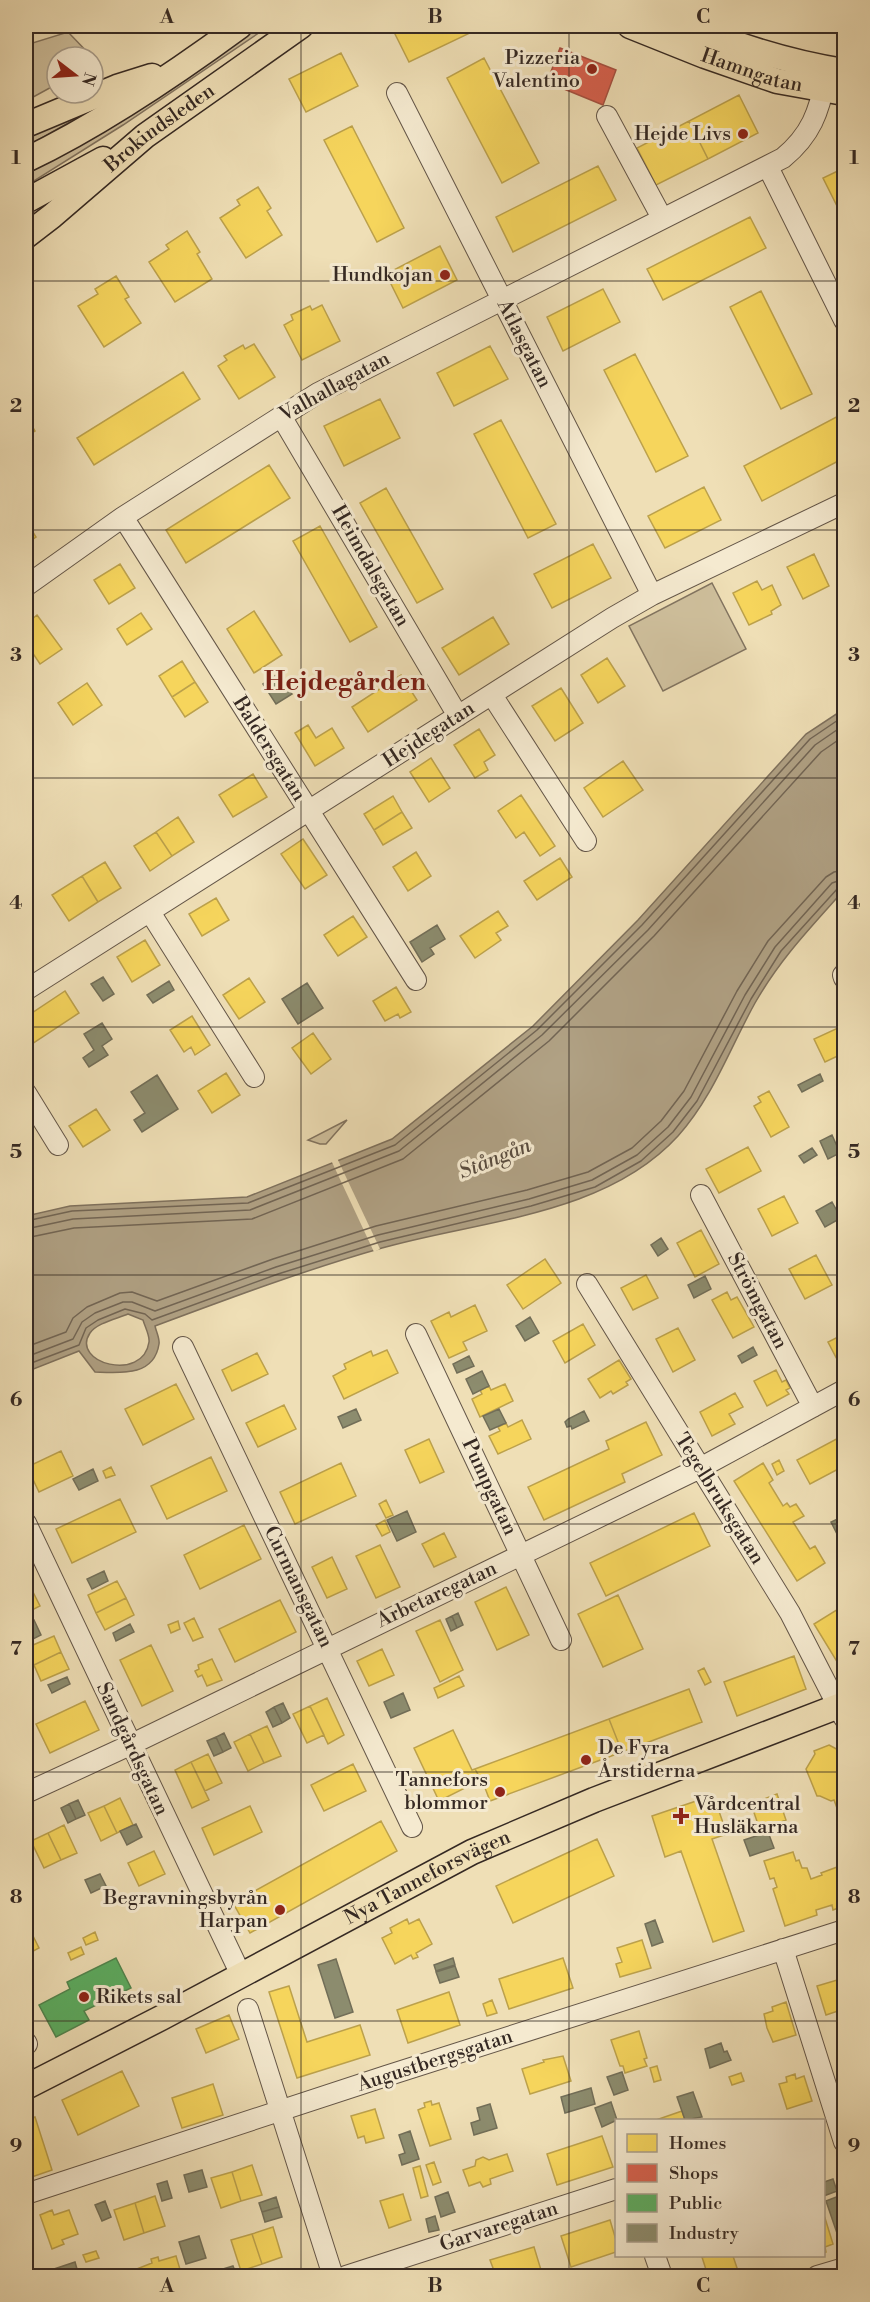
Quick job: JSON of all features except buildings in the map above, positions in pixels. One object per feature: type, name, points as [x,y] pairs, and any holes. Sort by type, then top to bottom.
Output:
[{"type":"main road","name":"Brokindsleden","points":[[26,160],[89,125],[240,26]]},
{"type":"main road","name":"Brokindsleden","points":[[26,236],[145,136],[301,26]]},
{"type":"main road","name":"Hamngatan","points":[[630,26],[749,72],[783,82],[835,81]]},
{"type":"main road","name":"Hamngatan","points":[[688,26],[835,81]]},
{"type":"main road","points":[[26,125],[117,87],[177,68]]},
{"type":"main road","points":[[26,201],[145,136]]},
{"type":"main road","name":"Nya Tanneforsvägen","points":[[26,2087],[472,1852],[594,1800],[843,1709]]},
{"type":"street","name":"Valhallagatan","points":[[26,586],[123,517],[318,393],[662,218],[768,167],[795,149],[808,132],[835,81]]},
{"type":"street","name":"Atlasgatan","points":[[397,93],[652,595]]},
{"type":"street","points":[[607,116],[662,218]]},
{"type":"street","points":[[768,167],[844,320]]},
{"type":"street","name":"Heimdalsgatan","points":[[281,416],[458,716]]},
{"type":"street","name":"Hejdegatan","points":[[26,990],[612,618],[652,595],[844,503]]},
{"type":"street","name":"Baldersgatan","points":[[123,517],[416,980]]},
{"type":"street","points":[[492,694],[586,842]]},
{"type":"street","points":[[150,912],[254,1077]]},
{"type":"street","points":[[26,1093],[58,1145]]},
{"type":"street","name":"Strömgatan","points":[[701,1195],[813,1407]]},
{"type":"street","name":"Tegelbruksgatan","points":[[587,1284],[790,1613],[843,1709]]},
{"type":"street","name":"Pumpgatan","points":[[416,1334],[561,1640]]},
{"type":"street","name":"Curmansgatan","points":[[183,1347],[412,1827]]},
{"type":"street","name":"Arbetaregatan","points":[[26,1793],[130,1745],[700,1468],[844,1390]]},
{"type":"street","name":"Sandgårdsgatan","points":[[26,1523],[241,1975]]},
{"type":"street","name":"Augustbergsgatan","points":[[26,2194],[844,1930]]},
{"type":"street","points":[[783,1949],[844,2142]]},
{"type":"street","points":[[248,2009],[333,2277]]},
{"type":"street","name":"Garvaregatan","points":[[346,2277],[615,2189]]},
{"type":"street","points":[[655,2257],[662,2277]]},
{"type":"street","points":[[817,2277],[844,2268]]},
{"type":"shaded area","points":[[259,26],[269,26],[123,125],[26,186],[26,174],[85,141]]},
{"type":"shaded area","points":[[68,32],[80,45],[45,45],[45,91],[26,101],[26,45]]},
{"type":"shaded area","points":[[84,114],[26,147],[26,137]]},
{"type":"shaded area","points":[[712,583],[746,649],[663,691],[629,626]]},
{"type":"shaded area","points":[[347,1120],[326,1144],[308,1140]]},
{"type":"water","name":"Stångån","points":[[844,709],[844,890],[796,944],[765,987],[711,1089],[690,1121],[678,1136],[648,1163],[615,1183],[539,1212],[382,1248],[268,1285],[155,1326],[159,1342],[156,1355],[143,1368],[115,1373],[95,1372],[79,1351],[26,1372],[26,1216],[70,1206],[247,1197],[392,1139],[533,1026],[638,920],[806,734]],"holes":[[[128,1314],[143,1320],[149,1342],[144,1355],[134,1362],[122,1365],[110,1364],[98,1360],[90,1353],[87,1344],[90,1333],[97,1327]]]},
{"type":"pier","points":[[337,1158],[380,1249],[374,1252],[331,1160]]},
{"type":"place","name":"Pizzeria Valentino","points":[[592,69]]},
{"type":"place","name":"Hejde Livs","points":[[743,134]]},
{"type":"place","name":"Hundkojan","points":[[445,275]]},
{"type":"place","name":"De Fyra Årstiderna","points":[[586,1760]]},
{"type":"place","name":"Tannefors blommor","points":[[500,1792]]},
{"type":"place","name":"Vårdcentral Husläkarna","points":[[681,1816]]},
{"type":"place","name":"Begravningsbyrån Harpan","points":[[280,1910]]},
{"type":"place","name":"Rikets sal","points":[[84,1997]]},
{"type":"district","name":"Hejdegården","points":[[345,682]]}]
